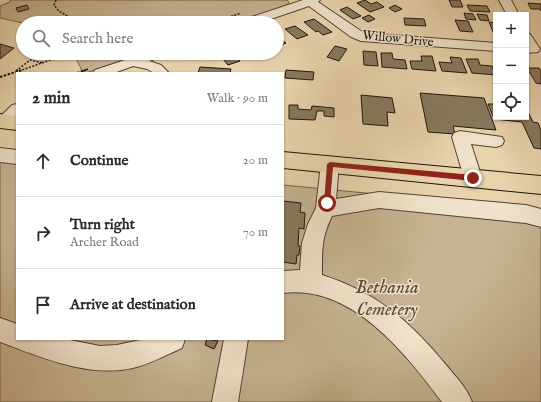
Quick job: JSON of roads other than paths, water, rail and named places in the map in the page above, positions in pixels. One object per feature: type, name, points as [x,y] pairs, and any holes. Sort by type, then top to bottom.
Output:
[{"type":"main road","points":[[284,160],[541,185]]},
{"type":"street","points":[[505,0],[511,12]]},
{"type":"street","points":[[266,16],[303,2]]},
{"type":"street","name":"Willow Drive","points":[[303,2],[361,37],[493,47]]},
{"type":"street","points":[[529,42],[533,49],[529,49]]},
{"type":"street","points":[[103,72],[138,60]]},
{"type":"street","points":[[132,62],[158,68],[161,72]]},
{"type":"street","points":[[473,178],[460,137],[496,141]]},
{"type":"street","points":[[0,155],[16,157]]},
{"type":"street","points":[[311,282],[312,243],[318,224],[326,209],[330,164]]},
{"type":"street","points":[[326,209],[379,200],[526,214],[541,218]]},
{"type":"street","points":[[284,282],[311,282],[338,292],[363,304],[387,319],[411,343],[459,402]]},
{"type":"street","points":[[0,330],[16,336]]},
{"type":"street","points":[[30,340],[70,354],[97,359],[129,356],[159,346],[171,340]]},
{"type":"street","points":[[225,402],[236,340]]},
{"type":"park label","name":"Bethania Cemetery","points":[[387,299]]}]
